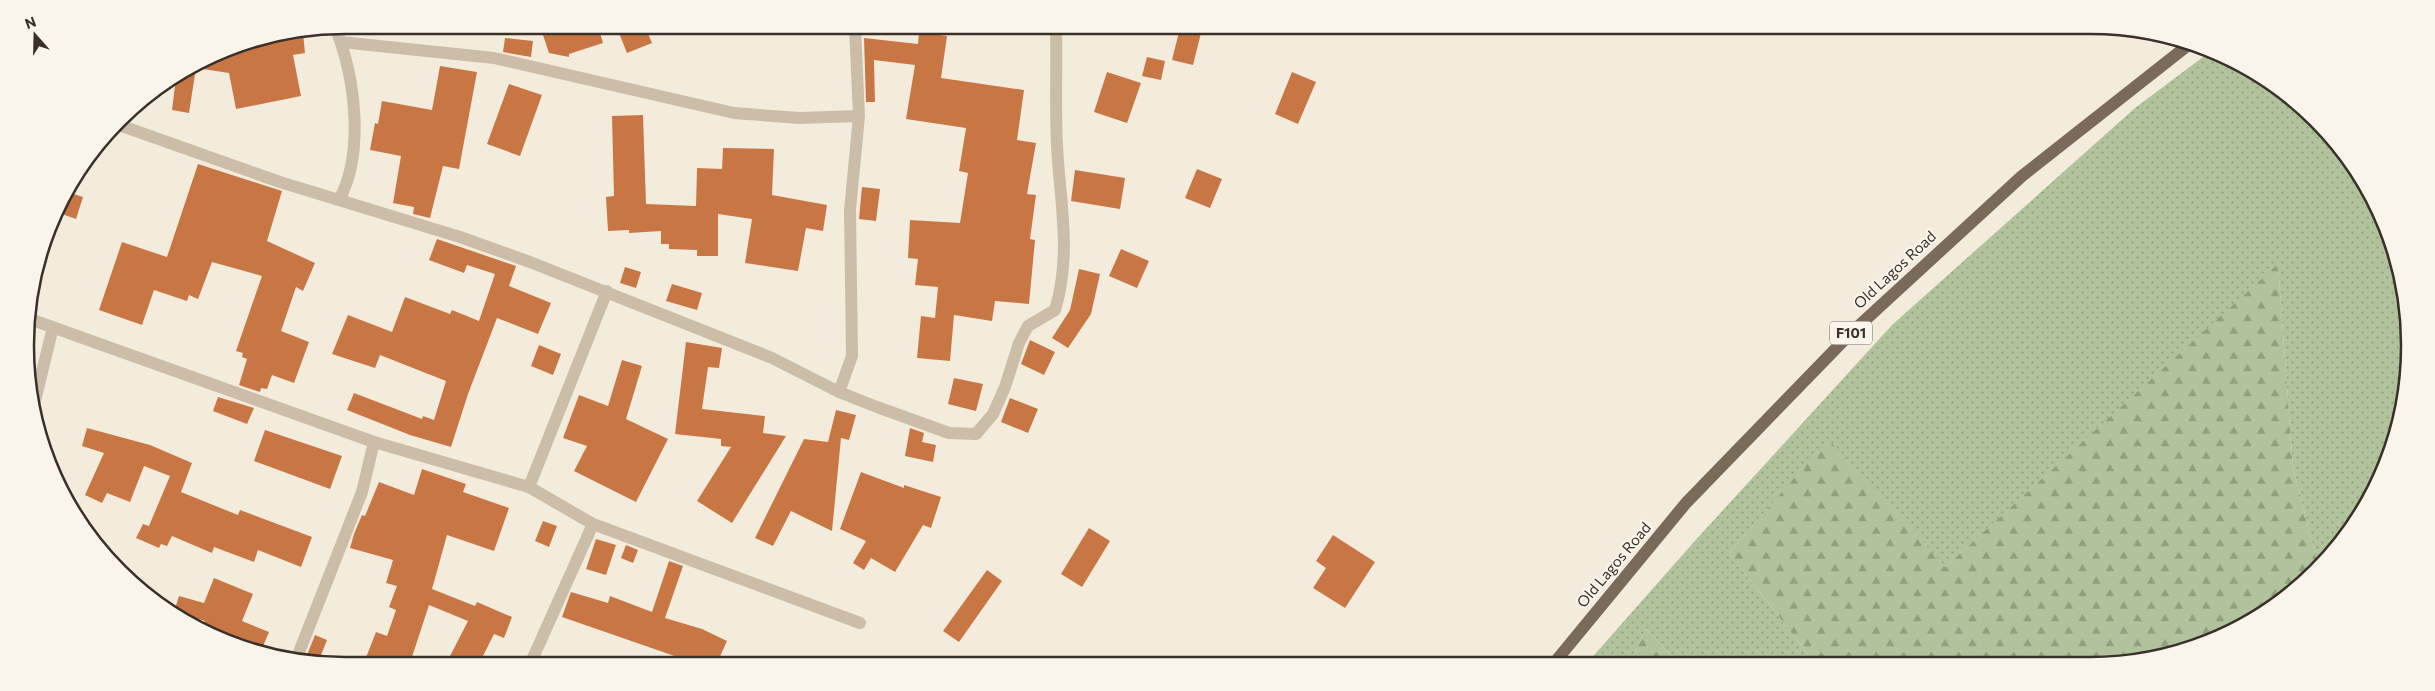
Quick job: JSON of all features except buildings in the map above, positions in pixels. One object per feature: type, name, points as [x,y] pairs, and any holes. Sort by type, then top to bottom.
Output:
[{"type":"main road","name":"Old Lagos Road","points":[[1559,657],[1686,503],[1851,333],[2022,176],[2184,48]]},
{"type":"street","points":[[338,34],[350,78],[354,118],[353,152],[347,186],[339,200]]},
{"type":"street","points":[[839,392],[852,356],[850,210],[859,116],[855,34]]},
{"type":"street","points":[[124,127],[280,182],[460,237],[607,291],[660,315],[772,358],[839,392],[949,433],[976,434],[993,414],[1005,387],[1019,343],[1028,326],[1055,310],[1062,287],[1065,260],[1057,145],[1056,34]]},
{"type":"street","points":[[341,42],[494,58],[734,113],[799,118],[859,116]]},
{"type":"street","points":[[528,487],[607,291]]},
{"type":"street","points":[[34,321],[374,442],[528,487],[593,524],[860,623]]},
{"type":"street","points":[[37,392],[52,327]]},
{"type":"street","points":[[298,654],[362,492],[374,442]]},
{"type":"street","points":[[533,657],[593,524]]},
{"type":"green space","points":[[2205,56],[2209,57],[2263,86],[2310,125],[2349,172],[2378,226],[2391,265],[2399,305],[2401,366],[2399,386],[2391,426],[2378,465],[2349,519],[2316,559],[2293,468],[2278,265],[1945,567],[1828,440],[1729,553],[1810,657],[1672,657],[1646,629],[1632,657],[1592,657],[1693,543],[1892,325],[2135,108]]},
{"type":"green space","points":[[2278,264],[2293,468],[2316,559],[2295,580],[2263,605],[2209,634],[2170,647],[2130,655],[2110,657],[1810,657],[1729,553],[1828,439],[1945,567]]},
{"type":"green space","points":[[1646,629],[1672,657],[1632,657]]}]
